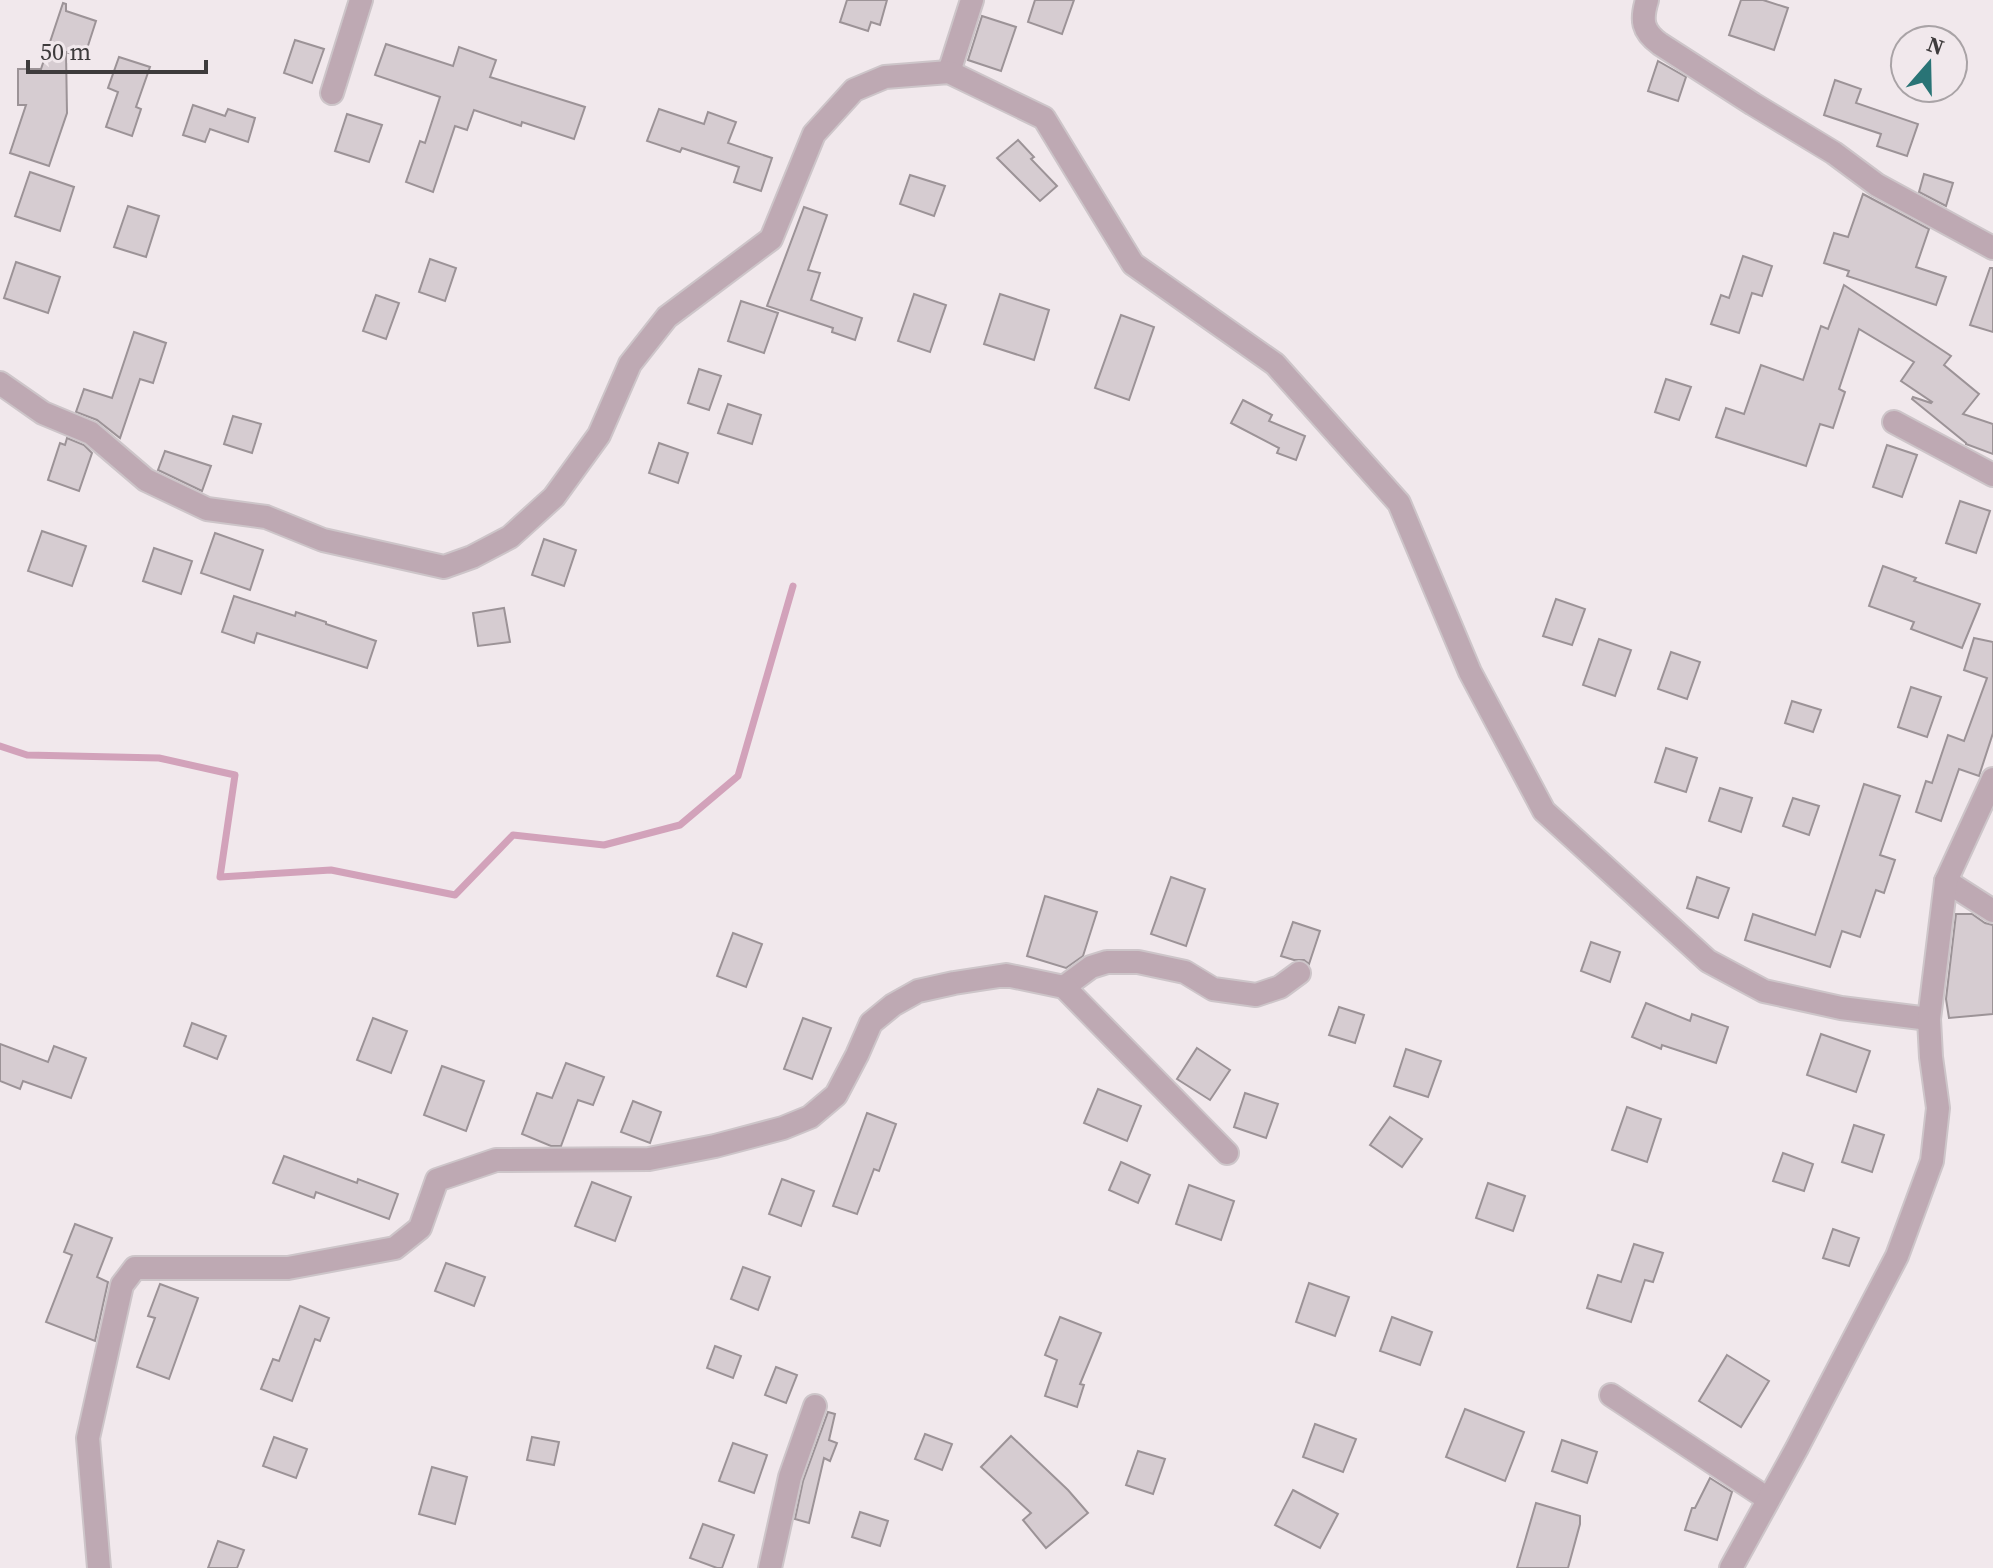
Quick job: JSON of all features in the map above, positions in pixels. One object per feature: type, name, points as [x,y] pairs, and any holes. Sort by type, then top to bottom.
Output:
[{"type":"street","points":[[332,93],[361,0]]},
{"type":"street","points":[[949,72],[972,0]]},
{"type":"street","points":[[1647,0],[1643,22],[1651,37],[1660,44],[1834,153],[1877,185],[1993,248]]},
{"type":"street","points":[[0,383],[43,413],[91,433],[146,480],[207,509],[266,517],[323,540],[444,567],[472,557],[510,537],[554,497],[599,435],[630,364],[667,317],[771,239],[814,134],[854,90],[885,77],[949,72],[1044,118],[1133,264],[1275,364],[1399,503],[1470,672],[1544,811],[1708,961],[1764,991],[1841,1008],[1929,1019]]},
{"type":"street","points":[[1894,422],[1993,475]]},
{"type":"street","points":[[1731,1568],[1897,1256],[1932,1161],[1938,1108],[1929,1019],[1946,881],[1993,779]]},
{"type":"street","points":[[1946,881],[1993,911]]},
{"type":"street","points":[[1064,987],[1091,967],[1107,962],[1138,962],[1185,972],[1213,989],[1256,995],[1280,987],[1299,973]]},
{"type":"street","points":[[99,1568],[88,1438],[122,1285],[135,1268],[288,1268],[395,1248],[420,1228],[437,1180],[496,1160],[649,1159],[783,1128],[810,1117],[836,1095],[871,1023],[893,1005],[918,991],[1006,975],[1064,987],[1227,1153]]},
{"type":"street","points":[[1611,1395],[1768,1499]]},
{"type":"street","points":[[770,1568],[790,1477],[815,1406]]},
{"type":"building","points":[[847,0],[887,0],[880,25],[871,22],[868,31],[840,22]]},
{"type":"building","points":[[1035,0],[1074,0],[1062,34],[1028,22]]},
{"type":"building","points":[[1741,0],[1763,0],[1788,8],[1774,50],[1729,35]]},
{"type":"building","points":[[63,3],[66,4],[66,11],[96,21],[84,58],[66,52],[67,113],[49,166],[10,153],[26,105],[18,105],[18,69],[41,69]]},
{"type":"building","points":[[982,16],[1016,27],[1001,71],[968,60]]},
{"type":"building","points":[[295,40],[324,49],[312,83],[284,73]]},
{"type":"building","points":[[386,44],[453,66],[459,47],[496,60],[490,77],[585,107],[574,139],[474,110],[467,130],[455,126],[433,192],[406,182],[420,141],[425,143],[440,97],[375,75]]},
{"type":"building","points":[[119,57],[150,67],[136,107],[141,109],[132,136],[106,127],[118,92],[108,88]]},
{"type":"building","points":[[1658,61],[1686,77],[1678,101],[1648,91]]},
{"type":"building","points":[[1835,80],[1861,89],[1856,103],[1918,124],[1907,156],[1877,146],[1881,134],[1824,115]]},
{"type":"building","points":[[193,105],[225,116],[228,109],[255,118],[248,142],[210,129],[205,142],[183,135]]},
{"type":"building","points":[[659,109],[704,124],[708,112],[736,122],[728,143],[772,158],[761,191],[734,182],[739,167],[682,148],[680,152],[647,141]]},
{"type":"building","points":[[347,114],[382,125],[369,162],[335,151]]},
{"type":"building","points":[[1018,140],[1057,186],[1040,201],[997,158]]},
{"type":"building","points":[[30,172],[74,187],[60,231],[15,216]]},
{"type":"building","points":[[1924,174],[1953,183],[1946,206],[1919,192]]},
{"type":"building","points":[[910,175],[945,186],[934,216],[900,204]]},
{"type":"building","points":[[1863,194],[1929,229],[1916,267],[1946,277],[1936,305],[1847,276],[1849,271],[1824,263],[1834,233],[1848,237]]},
{"type":"building","points":[[128,206],[159,216],[146,257],[114,247]]},
{"type":"building","points":[[804,207],[827,215],[808,270],[820,273],[811,300],[862,318],[855,340],[832,332],[833,328],[767,306]]},
{"type":"building","points":[[1743,256],[1772,266],[1762,296],[1752,293],[1739,333],[1711,324],[1721,295],[1729,298]]},
{"type":"building","points":[[430,259],[456,268],[445,301],[419,292]]},
{"type":"building","points":[[16,262],[60,277],[48,313],[4,298]]},
{"type":"building","points":[[1990,268],[1993,268],[1993,332],[1970,325]]},
{"type":"building","points":[[1844,285],[1951,356],[1944,365],[1979,394],[1963,414],[1993,424],[1993,454],[1966,444],[1912,399],[1932,402],[1901,381],[1914,362],[1859,329],[1839,389],[1845,392],[1833,428],[1820,424],[1806,466],[1716,437],[1726,408],[1744,414],[1761,365],[1803,380],[1821,326],[1828,329]]},
{"type":"building","points":[[914,294],[946,305],[930,352],[898,341]]},
{"type":"building","points":[[1000,294],[1049,310],[1034,360],[984,344]]},
{"type":"building","points":[[376,295],[399,303],[386,339],[363,331]]},
{"type":"building","points":[[741,301],[778,313],[764,353],[728,341]]},
{"type":"building","points":[[1121,315],[1154,327],[1129,400],[1095,388]]},
{"type":"building","points":[[134,332],[166,343],[153,383],[140,379],[120,438],[97,420],[76,412],[84,389],[112,398]]},
{"type":"building","points":[[699,369],[721,376],[709,410],[688,403]]},
{"type":"building","points":[[1666,379],[1691,387],[1679,420],[1655,412]]},
{"type":"building","points":[[1243,400],[1272,415],[1269,421],[1305,436],[1296,460],[1277,453],[1279,448],[1231,423]]},
{"type":"building","points":[[728,404],[761,415],[752,444],[718,433]]},
{"type":"building","points":[[233,416],[261,424],[252,453],[224,444]]},
{"type":"building","points":[[67,438],[84,445],[92,453],[79,491],[48,480],[60,443],[65,445]]},
{"type":"building","points":[[659,443],[688,453],[678,483],[649,473]]},
{"type":"building","points":[[1887,445],[1917,455],[1902,497],[1873,487]]},
{"type":"building","points":[[165,451],[211,466],[202,491],[158,470]]},
{"type":"building","points":[[1960,501],[1990,511],[1976,553],[1946,543]]},
{"type":"building","points":[[42,531],[86,546],[72,586],[28,571]]},
{"type":"building","points":[[215,533],[263,550],[250,590],[201,573]]},
{"type":"building","points":[[544,539],[576,550],[564,586],[532,575]]},
{"type":"building","points":[[154,548],[192,561],[181,594],[143,581]]},
{"type":"building","points":[[1883,566],[1916,578],[1914,581],[1980,604],[1962,648],[1911,629],[1914,622],[1869,606]]},
{"type":"building","points":[[234,596],[295,616],[296,612],[376,641],[367,668],[257,633],[254,643],[222,632]]},
{"type":"building","points":[[1556,599],[1585,609],[1572,645],[1543,636]]},
{"type":"building","points":[[504,608],[510,642],[478,646],[473,613]]},
{"type":"building","points":[[1974,638],[1993,642],[1993,733],[1979,776],[1959,769],[1941,821],[1916,812],[1926,781],[1932,783],[1948,735],[1964,741],[1987,678],[1964,670]]},
{"type":"building","points":[[1599,639],[1631,650],[1615,696],[1583,685]]},
{"type":"building","points":[[1671,652],[1700,662],[1687,699],[1658,689]]},
{"type":"building","points":[[1911,687],[1941,697],[1927,737],[1898,727]]},
{"type":"building","points":[[1792,701],[1821,710],[1813,732],[1785,723]]},
{"type":"building","points":[[1666,748],[1697,758],[1686,792],[1655,782]]},
{"type":"building","points":[[1864,784],[1900,796],[1880,855],[1895,860],[1884,893],[1876,890],[1860,937],[1842,931],[1830,967],[1745,940],[1753,914],[1815,935]]},
{"type":"building","points":[[1720,788],[1752,798],[1741,832],[1709,821]]},
{"type":"building","points":[[1793,798],[1819,806],[1809,835],[1783,826]]},
{"type":"building","points":[[1171,877],[1205,889],[1186,946],[1151,934]]},
{"type":"building","points":[[1697,877],[1729,888],[1718,918],[1687,908]]},
{"type":"building","points":[[1045,896],[1097,912],[1083,956],[1066,968],[1027,956]]},
{"type":"building","points":[[1956,914],[1972,914],[1993,925],[1993,1014],[1949,1018],[1946,999]]},
{"type":"building","points":[[1293,922],[1320,931],[1309,964],[1304,960],[1281,956]]},
{"type":"building","points":[[733,933],[762,944],[746,987],[717,976]]},
{"type":"building","points":[[1591,942],[1620,952],[1610,982],[1581,971]]},
{"type":"building","points":[[1646,1003],[1690,1021],[1692,1014],[1728,1027],[1716,1063],[1662,1045],[1661,1049],[1632,1037]]},
{"type":"building","points":[[1339,1007],[1364,1015],[1355,1043],[1329,1035]]},
{"type":"building","points":[[373,1018],[407,1031],[391,1073],[357,1060]]},
{"type":"building","points":[[803,1018],[831,1028],[812,1079],[784,1069]]},
{"type":"building","points":[[192,1023],[226,1036],[217,1059],[184,1046]]},
{"type":"building","points":[[1821,1034],[1870,1051],[1856,1092],[1807,1075]]},
{"type":"building","points":[[0,1044],[48,1062],[54,1046],[86,1058],[71,1098],[23,1081],[20,1089],[0,1081]]},
{"type":"building","points":[[1197,1048],[1230,1070],[1210,1100],[1177,1079]]},
{"type":"building","points":[[1406,1049],[1441,1061],[1428,1097],[1394,1086]]},
{"type":"building","points":[[566,1063],[604,1077],[593,1105],[578,1100],[561,1146],[551,1146],[522,1134],[537,1093],[552,1098]]},
{"type":"building","points":[[442,1066],[484,1081],[466,1131],[424,1115]]},
{"type":"building","points":[[1098,1089],[1141,1106],[1127,1141],[1084,1123]]},
{"type":"building","points":[[1245,1093],[1278,1104],[1266,1138],[1234,1127]]},
{"type":"building","points":[[633,1101],[661,1112],[650,1143],[621,1132]]},
{"type":"building","points":[[1627,1107],[1661,1119],[1647,1162],[1612,1150]]},
{"type":"building","points":[[867,1113],[896,1124],[879,1171],[874,1169],[857,1214],[833,1206]]},
{"type":"building","points":[[1390,1117],[1422,1139],[1402,1167],[1370,1145]]},
{"type":"building","points":[[1854,1125],[1884,1135],[1872,1172],[1842,1162]]},
{"type":"building","points":[[1783,1153],[1813,1164],[1804,1191],[1773,1181]]},
{"type":"building","points":[[284,1156],[357,1183],[358,1179],[398,1194],[389,1219],[316,1192],[314,1198],[273,1183]]},
{"type":"building","points":[[1121,1162],[1150,1175],[1138,1203],[1109,1190]]},
{"type":"building","points":[[782,1179],[814,1191],[801,1226],[769,1214]]},
{"type":"building","points":[[592,1182],[631,1197],[615,1241],[575,1226]]},
{"type":"building","points":[[1488,1183],[1525,1196],[1513,1231],[1476,1218]]},
{"type":"building","points":[[1189,1185],[1234,1201],[1221,1240],[1176,1224]]},
{"type":"building","points":[[75,1224],[112,1238],[97,1277],[108,1282],[95,1341],[46,1322],[72,1255],[64,1252]]},
{"type":"building","points":[[1833,1229],[1859,1238],[1849,1266],[1823,1258]]},
{"type":"building","points":[[1634,1244],[1663,1253],[1653,1282],[1645,1280],[1631,1322],[1587,1308],[1598,1275],[1621,1282]]},
{"type":"building","points":[[446,1263],[485,1277],[474,1306],[435,1291]]},
{"type":"building","points":[[743,1267],[770,1277],[758,1310],[731,1299]]},
{"type":"building","points":[[1309,1283],[1349,1297],[1335,1336],[1296,1322]]},
{"type":"building","points":[[160,1284],[198,1298],[169,1379],[137,1367],[155,1318],[148,1316]]},
{"type":"building","points":[[300,1306],[329,1318],[320,1341],[315,1339],[292,1401],[261,1389],[273,1359],[279,1361]]},
{"type":"building","points":[[1060,1317],[1101,1333],[1080,1384],[1084,1385],[1077,1407],[1045,1396],[1057,1360],[1045,1355]]},
{"type":"building","points":[[1392,1317],[1432,1332],[1420,1365],[1380,1351]]},
{"type":"building","points":[[715,1346],[741,1356],[733,1378],[707,1368]]},
{"type":"building","points":[[1727,1355],[1769,1381],[1741,1427],[1699,1401]]},
{"type":"building","points":[[776,1367],[797,1375],[786,1403],[765,1395]]},
{"type":"building","points":[[1465,1409],[1524,1432],[1505,1481],[1446,1457]]},
{"type":"building","points":[[828,1412],[835,1414],[829,1440],[837,1443],[830,1461],[824,1458],[809,1523],[795,1519],[803,1481]]},
{"type":"building","points":[[1315,1424],[1356,1439],[1343,1472],[1303,1457]]},
{"type":"building","points":[[925,1434],[952,1444],[942,1470],[915,1459]]},
{"type":"building","points":[[1011,1436],[1088,1513],[1046,1548],[1023,1520],[1031,1513],[981,1467]]},
{"type":"building","points":[[274,1437],[307,1449],[296,1478],[263,1466]]},
{"type":"building","points":[[532,1437],[559,1442],[554,1465],[527,1460]]},
{"type":"building","points":[[1562,1440],[1597,1452],[1587,1483],[1552,1471]]},
{"type":"building","points":[[733,1443],[767,1455],[754,1493],[719,1481]]},
{"type":"building","points":[[1138,1451],[1165,1459],[1153,1494],[1126,1485]]},
{"type":"building","points":[[432,1467],[467,1477],[455,1524],[419,1514]]},
{"type":"building","points":[[1710,1478],[1732,1492],[1717,1540],[1685,1530],[1692,1508],[1695,1508]]},
{"type":"building","points":[[1293,1490],[1338,1514],[1320,1548],[1275,1525]]},
{"type":"building","points":[[1536,1503],[1580,1516],[1568,1568],[1517,1568]]},
{"type":"building","points":[[860,1512],[888,1521],[880,1546],[852,1537]]},
{"type":"building","points":[[703,1524],[734,1535],[722,1568],[690,1558]]},
{"type":"building","points":[[218,1541],[244,1550],[237,1568],[208,1568]]},
{"type":"waterway","points":[[0,746],[27,755],[159,758],[235,775],[220,877],[331,870],[455,895],[513,835],[604,845],[680,825],[738,776],[793,586]]}]
